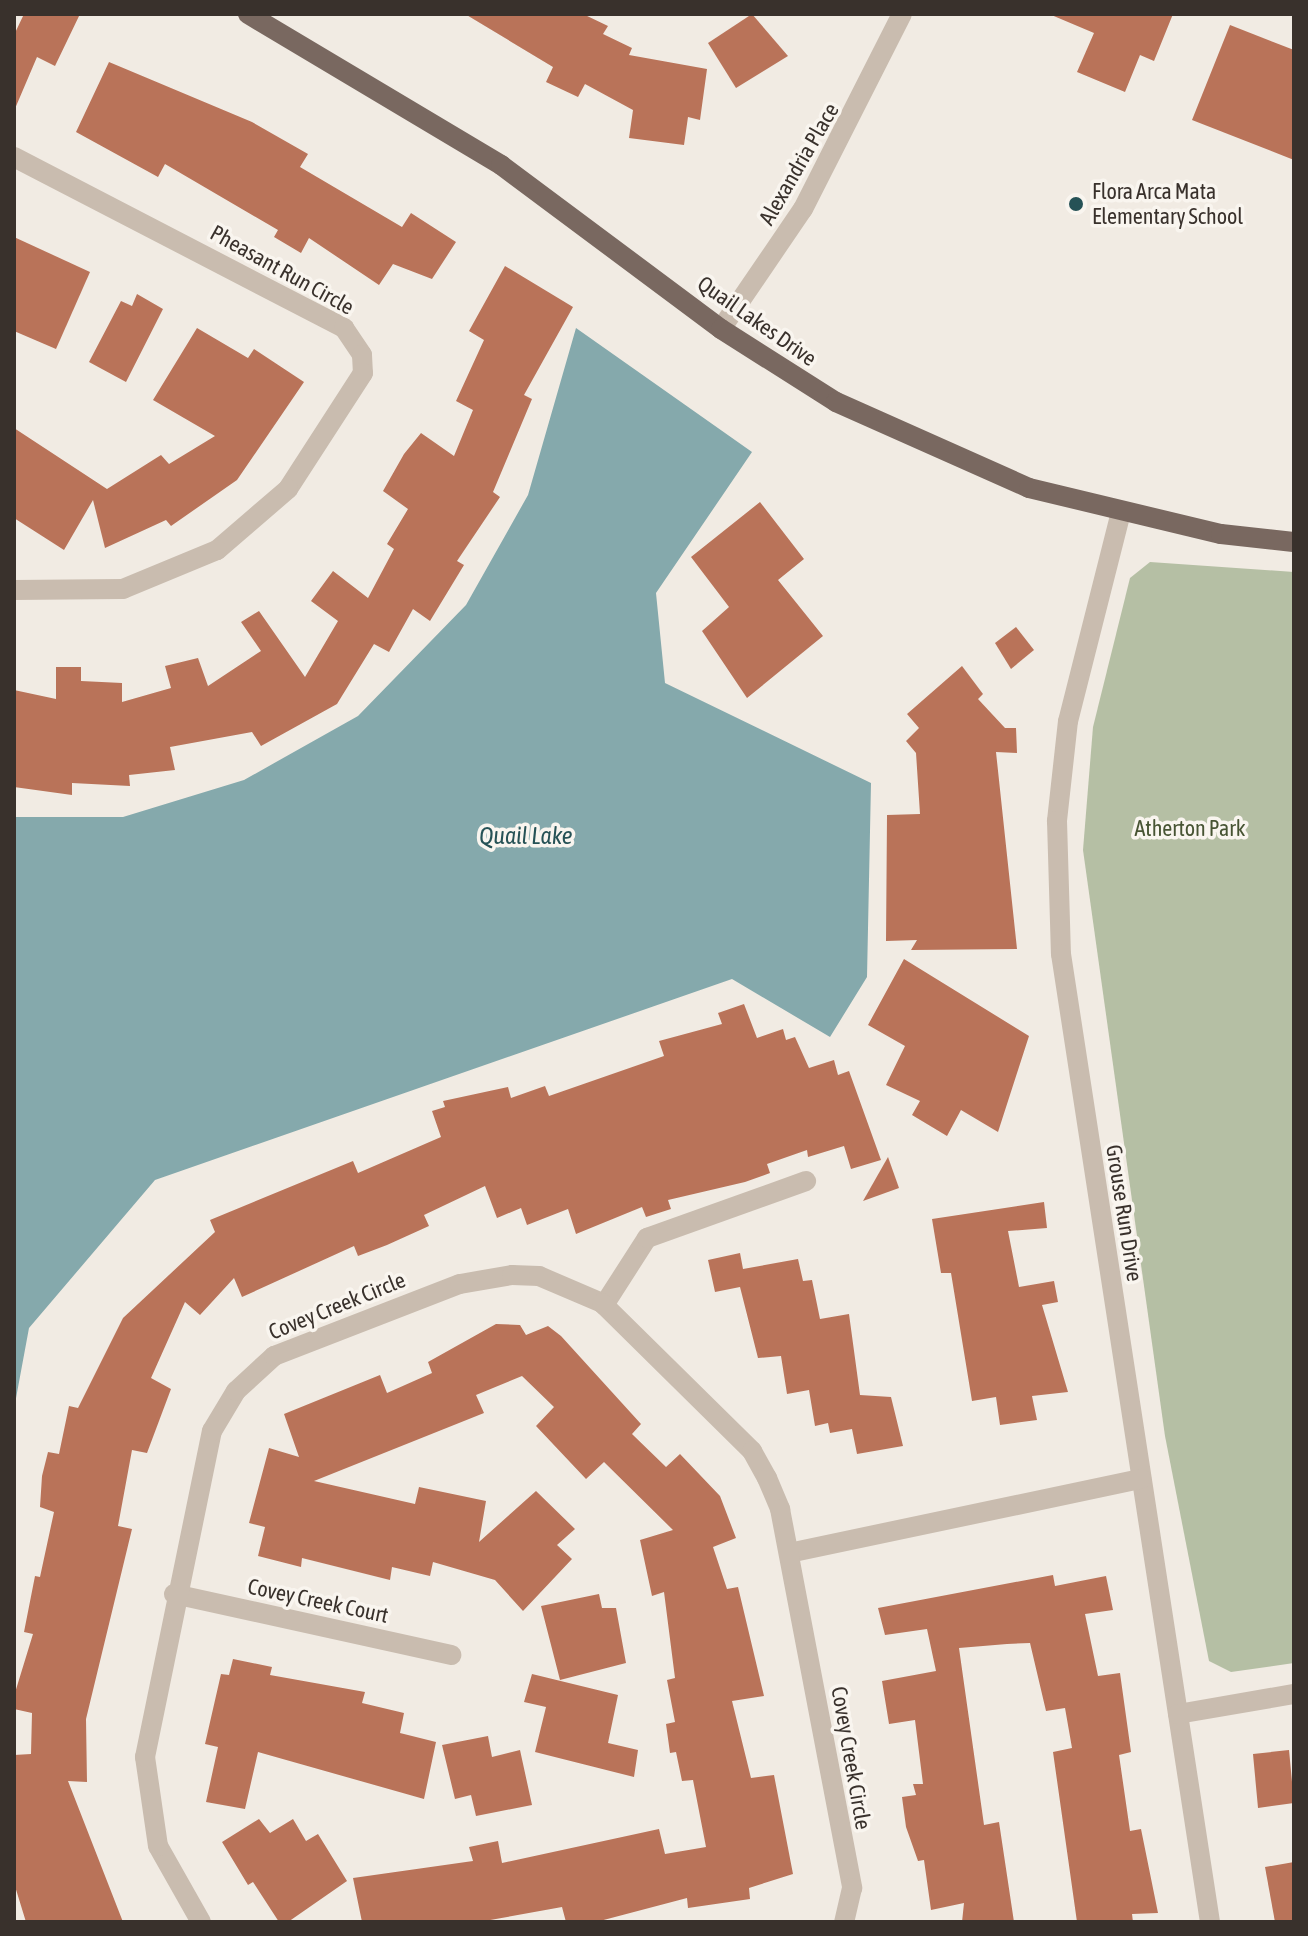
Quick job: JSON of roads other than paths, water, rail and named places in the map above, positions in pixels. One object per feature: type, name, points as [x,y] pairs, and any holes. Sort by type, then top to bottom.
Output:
[{"type":"main road","name":"Quail Lakes Drive","points":[[248,14],[501,165],[721,329],[836,402],[934,451],[1121,512],[1294,542]]},
{"type":"street","name":"Alexandria Place","points":[[721,329],[803,209],[902,14]]},
{"type":"street","name":"Pheasant Run Circle","points":[[14,157],[344,328],[362,355],[363,373],[288,489],[217,550],[123,589],[14,590]]},
{"type":"street","name":"Grouse Run Drive","points":[[1121,512],[1068,721],[1058,887],[1066,994],[1210,1922]]},
{"type":"street","points":[[604,1305],[647,1238],[806,1181]]},
{"type":"street","name":"Covey Creek Circle","points":[[201,1922],[158,1846],[145,1781],[147,1726],[212,1431],[236,1391],[274,1356],[492,1276],[539,1276],[604,1305],[752,1451],[780,1509],[852,1888],[844,1922]]},
{"type":"street","points":[[789,1553],[1141,1479]]},
{"type":"street","name":"Covey Creek Court","points":[[174,1594],[451,1655]]},
{"type":"street","points":[[1178,1714],[1294,1694]]},
{"type":"water","name":"Quail Lake","points":[[576,328],[752,452],[656,593],[665,683],[871,783],[867,977],[830,1037],[732,979],[155,1180],[29,1328],[14,1409],[14,817],[123,817],[244,780],[358,716],[466,605],[528,495]]},
{"type":"place","name":"Flora Arca Mata Elementary School","points":[[1076,204]]},
{"type":"park label","name":"Atherton Park","points":[[1190,829]]}]
